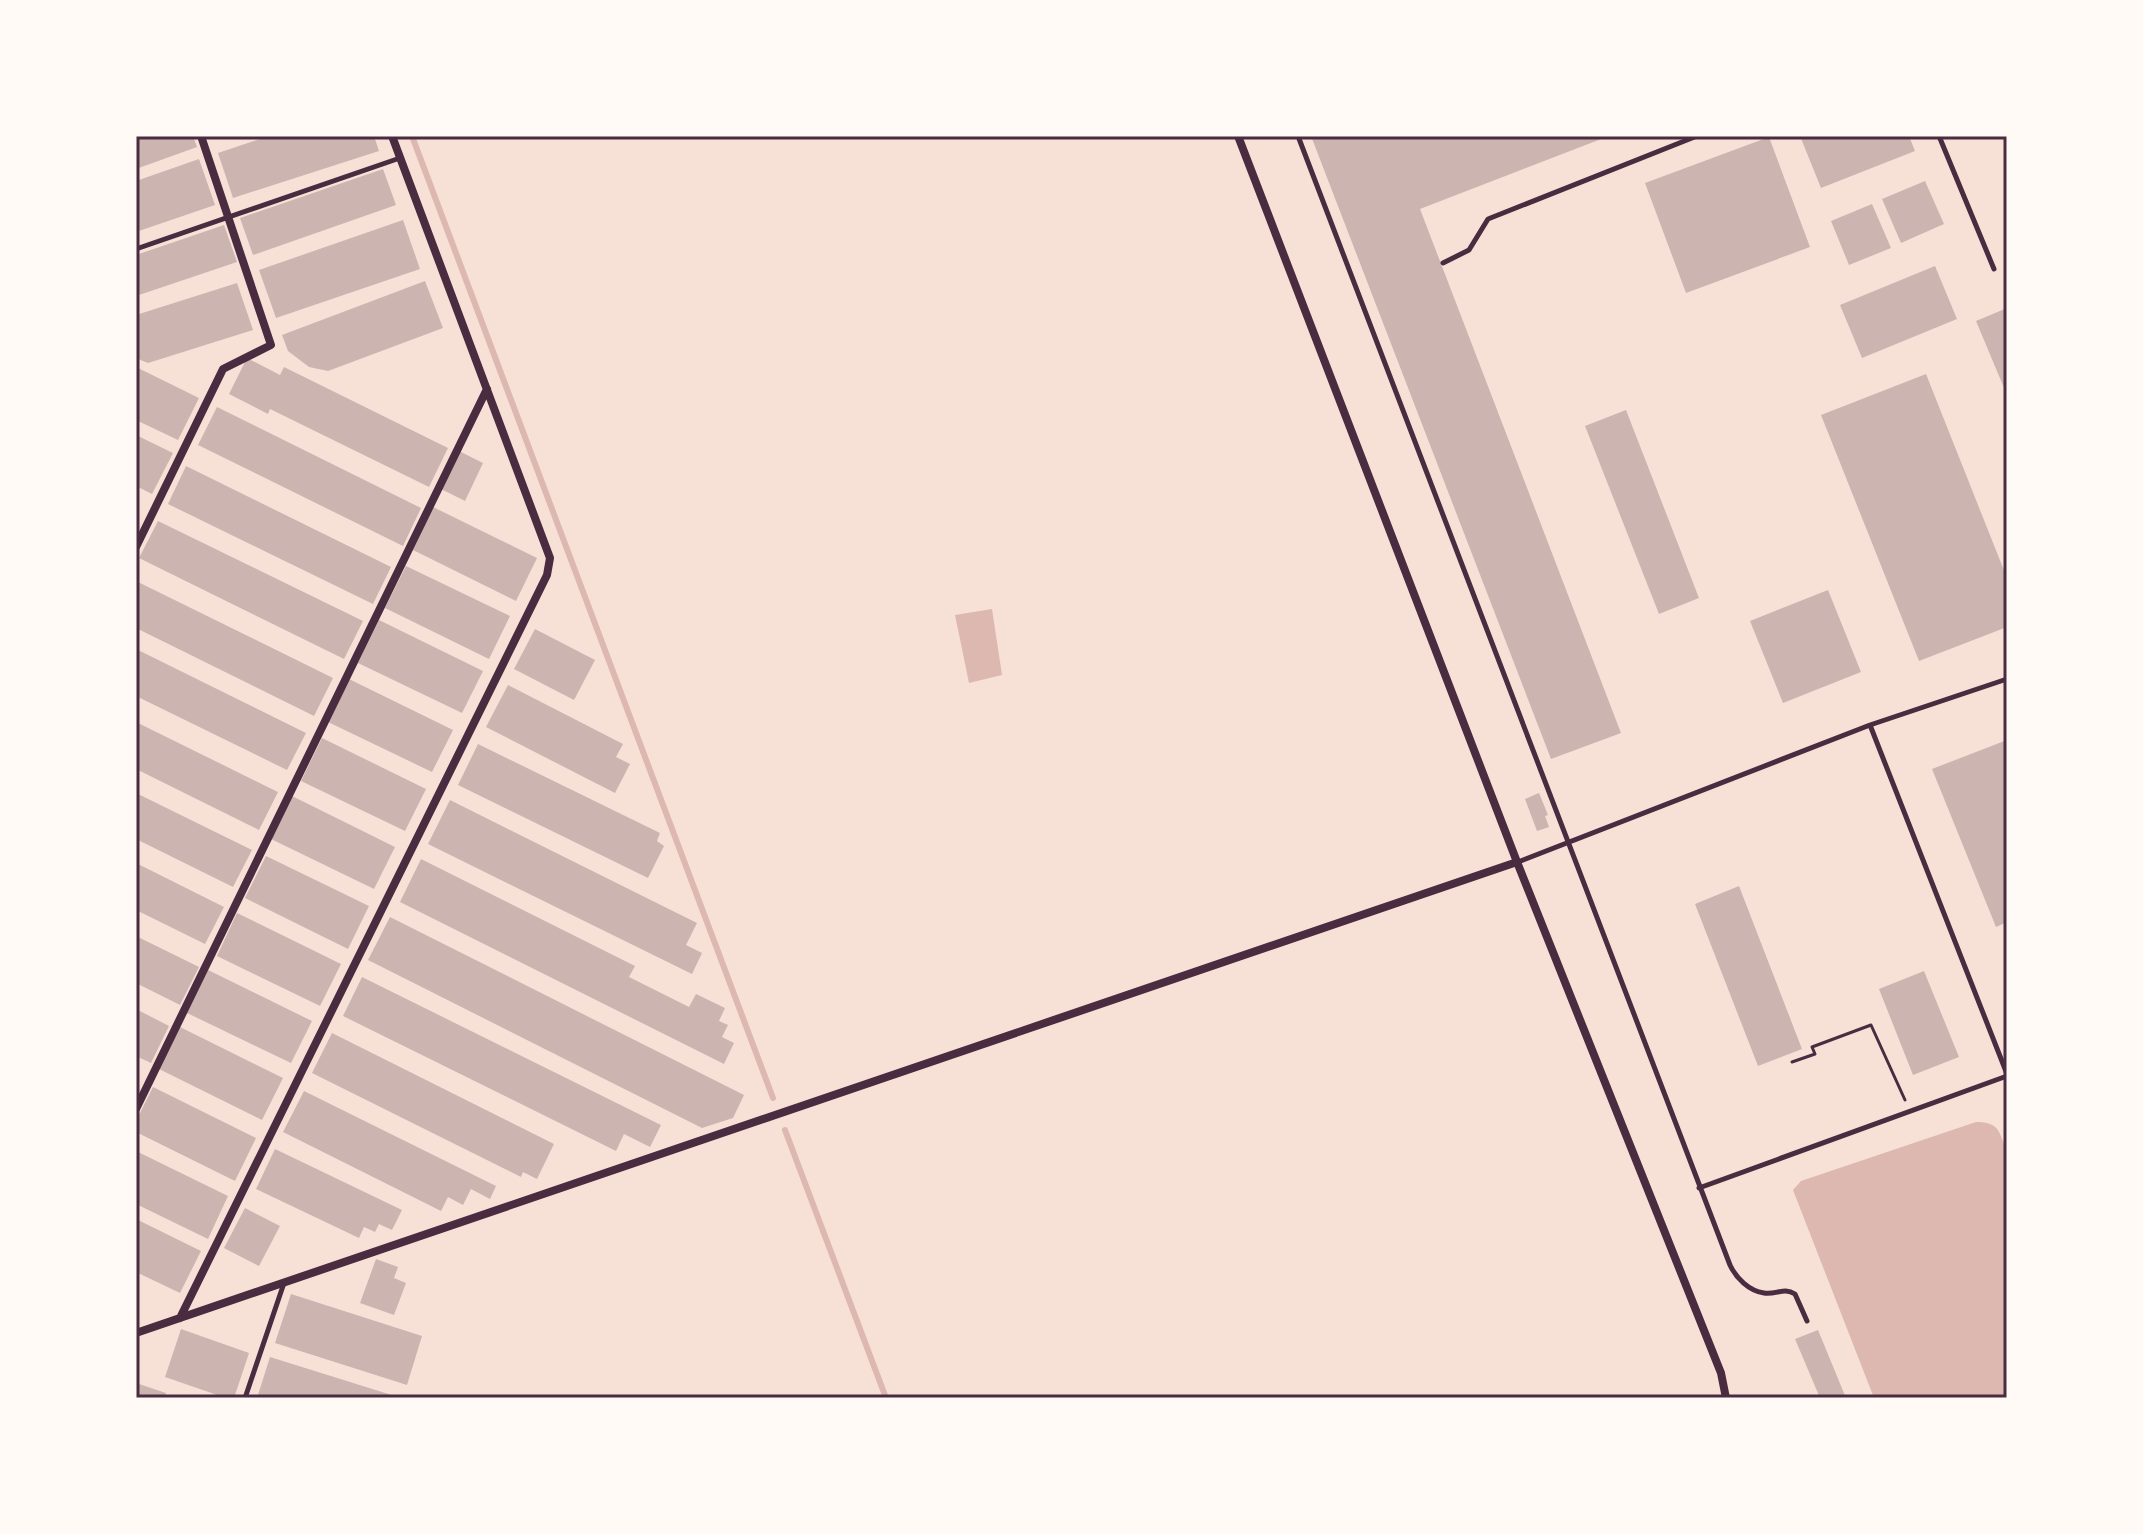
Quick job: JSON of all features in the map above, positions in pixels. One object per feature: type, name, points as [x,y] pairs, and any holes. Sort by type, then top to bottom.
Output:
[{"type":"street","points":[[136,547],[223,369],[271,345],[201,136]]},
{"type":"street","points":[[180,1318],[547,575],[550,558],[392,136]]},
{"type":"street","points":[[1238,136],[1517,862],[1721,1373],[1726,1398]]},
{"type":"street","points":[[136,1109],[487,389]]},
{"type":"street","points":[[136,1333],[1517,862]]},
{"type":"lane","points":[[1298,136],[1699,1188],[1735,1275],[1743,1283],[1764,1293],[1791,1291],[1798,1298],[1807,1321]]},
{"type":"lane","points":[[1443,263],[1469,250],[1488,219],[1697,136]]},
{"type":"lane","points":[[1939,136],[1994,269]]},
{"type":"lane","points":[[136,249],[400,158]]},
{"type":"lane","points":[[1358,293],[1366,290]]},
{"type":"lane","points":[[1517,862],[1870,725],[2007,679]]},
{"type":"lane","points":[[1699,1188],[2007,1075],[1870,725]]},
{"type":"lane","points":[[245,1398],[285,1282]]},
{"type":"path","points":[[1792,1062],[1815,1054],[1812,1047],[1871,1025],[1910,1111]]},
{"type":"shaded area","points":[[992,609],[1002,675],[969,683],[955,615]]},
{"type":"shaded area","points":[[1976,1122],[1994,1126],[2007,1152],[2007,1395],[1998,1398],[1874,1398],[1793,1190],[1801,1181]]},
{"type":"building","points":[[136,136],[193,136],[197,147],[136,169]]},
{"type":"building","points":[[269,136],[374,136],[379,151],[233,198],[218,153]]},
{"type":"building","points":[[1311,136],[1609,136],[1420,209],[1621,733],[1551,759]]},
{"type":"building","points":[[1800,136],[1909,136],[1915,151],[1821,188]]},
{"type":"building","points":[[1769,137],[1810,247],[1686,293],[1645,183]]},
{"type":"building","points":[[199,159],[215,205],[136,232],[136,181]]},
{"type":"building","points":[[383,169],[396,205],[253,255],[240,218]]},
{"type":"building","points":[[1925,181],[1944,224],[1901,243],[1882,199]]},
{"type":"building","points":[[1872,204],[1891,248],[1849,265],[1831,221]]},
{"type":"building","points":[[403,220],[420,269],[276,318],[259,270]]},
{"type":"building","points":[[224,225],[237,262],[136,296],[136,255]]},
{"type":"building","points":[[1935,266],[1957,319],[1862,358],[1840,305]]},
{"type":"building","points":[[425,281],[443,328],[328,371],[309,367],[288,351],[282,335]]},
{"type":"building","points":[[237,283],[253,330],[148,363],[136,358],[136,315]]},
{"type":"building","points":[[2007,308],[2007,395],[1976,321]]},
{"type":"building","points":[[247,358],[280,375],[284,367],[448,448],[429,487],[270,409],[268,414],[229,394]]},
{"type":"building","points":[[136,367],[199,398],[178,440],[136,420]]},
{"type":"building","points":[[1926,374],[2007,578],[2007,627],[1919,661],[1821,415]]},
{"type":"building","points":[[217,407],[421,508],[403,546],[198,445]]},
{"type":"building","points":[[1626,410],[1699,598],[1659,614],[1585,426]]},
{"type":"building","points":[[136,435],[173,453],[152,494],[136,486]]},
{"type":"building","points":[[459,451],[483,463],[465,501],[441,489]]},
{"type":"building","points":[[186,466],[391,567],[373,604],[168,504]]},
{"type":"building","points":[[433,507],[537,558],[516,601],[413,550]]},
{"type":"building","points":[[158,521],[363,621],[344,659],[139,558]]},
{"type":"building","points":[[406,566],[510,616],[489,659],[385,608]]},
{"type":"building","points":[[136,581],[333,678],[314,716],[136,628]]},
{"type":"building","points":[[1828,590],[1861,672],[1783,703],[1750,621]]},
{"type":"building","points":[[379,620],[483,671],[462,713],[358,663]]},
{"type":"building","points":[[535,629],[595,660],[574,700],[514,669]]},
{"type":"building","points":[[136,649],[306,733],[287,770],[136,696]]},
{"type":"building","points":[[349,679],[453,730],[432,772],[328,722]]},
{"type":"building","points":[[508,685],[623,744],[616,757],[630,764],[615,793],[486,727]]},
{"type":"building","points":[[136,722],[278,792],[259,830],[136,769]]},
{"type":"building","points":[[322,738],[426,789],[405,831],[301,781]]},
{"type":"building","points":[[2007,740],[2007,922],[1996,927],[1932,769]]},
{"type":"building","points":[[478,744],[660,833],[657,841],[664,846],[648,878],[458,785]]},
{"type":"building","points":[[136,793],[252,850],[233,887],[136,839]]},
{"type":"building","points":[[1539,793],[1548,815],[1545,816],[1549,827],[1537,831],[1525,799]]},
{"type":"building","points":[[292,796],[395,847],[374,889],[271,839]]},
{"type":"building","points":[[450,800],[697,923],[686,945],[702,953],[692,974],[428,844]]},
{"type":"building","points":[[266,856],[369,906],[348,949],[245,898]]},
{"type":"building","points":[[421,859],[635,966],[629,977],[689,1007],[696,994],[725,1008],[719,1021],[728,1025],[722,1037],[734,1043],[724,1064],[400,902]]},
{"type":"building","points":[[136,863],[224,907],[205,944],[136,910]]},
{"type":"building","points":[[1739,886],[1802,1049],[1758,1066],[1695,904]]},
{"type":"building","points":[[237,913],[341,964],[320,1006],[217,956]]},
{"type":"building","points":[[390,917],[744,1095],[733,1118],[702,1128],[368,960]]},
{"type":"building","points":[[136,936],[199,967],[180,1005],[136,983]]},
{"type":"building","points":[[208,970],[312,1021],[291,1063],[187,1013]]},
{"type":"building","points":[[1924,971],[1959,1057],[1913,1075],[1879,989]]},
{"type":"building","points":[[362,977],[661,1125],[650,1147],[624,1134],[616,1151],[343,1016]]},
{"type":"building","points":[[136,1009],[169,1026],[151,1063],[136,1056]]},
{"type":"building","points":[[180,1027],[283,1078],[262,1120],[159,1069]]},
{"type":"building","points":[[332,1033],[554,1144],[537,1179],[523,1172],[521,1177],[312,1073]]},
{"type":"building","points":[[153,1087],[256,1138],[235,1181],[136,1132],[136,1121]]},
{"type":"building","points":[[304,1091],[496,1186],[490,1199],[471,1189],[463,1205],[448,1197],[441,1211],[283,1132]]},
{"type":"building","points":[[275,1149],[402,1210],[392,1230],[379,1224],[375,1232],[364,1227],[359,1238],[256,1189]]},
{"type":"building","points":[[136,1151],[228,1196],[208,1239],[136,1204]]},
{"type":"building","points":[[245,1208],[280,1226],[259,1266],[224,1248]]},
{"type":"building","points":[[136,1219],[201,1251],[180,1293],[136,1272]]},
{"type":"building","points":[[376,1259],[398,1267],[394,1278],[406,1283],[394,1315],[360,1303]]},
{"type":"building","points":[[291,1294],[422,1336],[407,1385],[275,1343]]},
{"type":"building","points":[[181,1329],[249,1353],[234,1398],[165,1377]]},
{"type":"building","points":[[1818,1330],[1846,1398],[1820,1398],[1795,1339]]},
{"type":"building","points":[[270,1357],[398,1397],[398,1398],[257,1398]]},
{"type":"building","points":[[136,1383],[166,1393],[165,1398],[136,1398]]},
{"type":"waterway","points":[[412,136],[773,1098]]},
{"type":"waterway","points":[[785,1130],[886,1398]]}]
